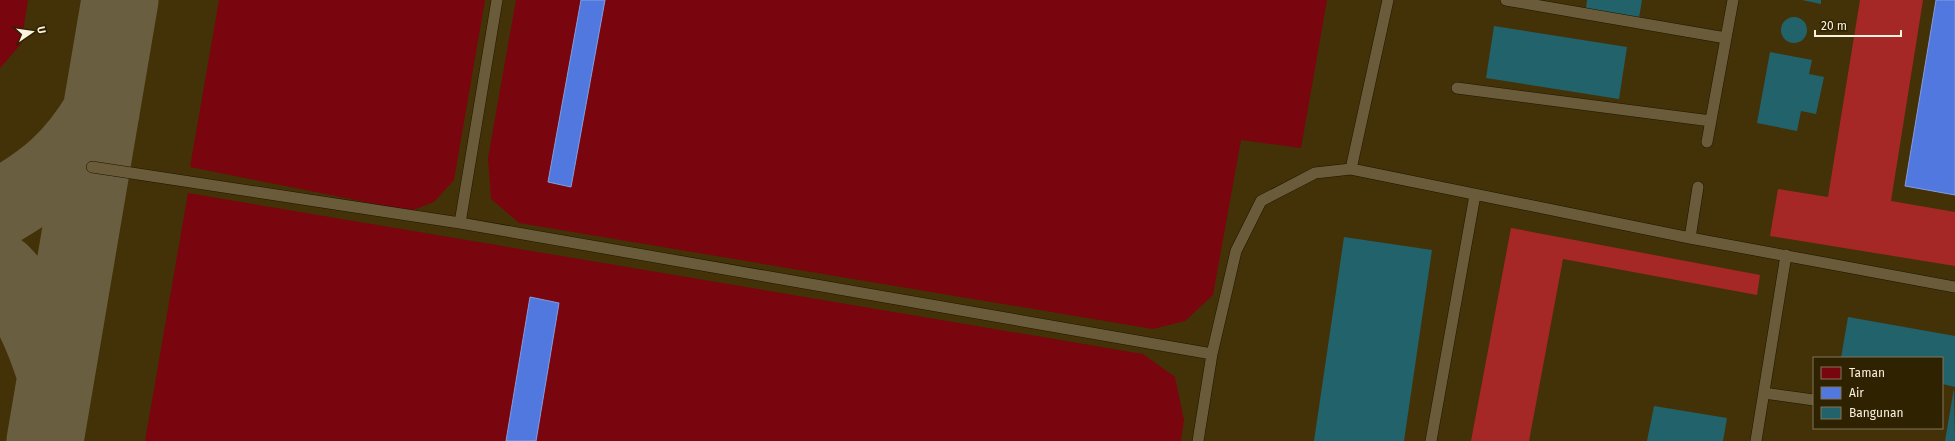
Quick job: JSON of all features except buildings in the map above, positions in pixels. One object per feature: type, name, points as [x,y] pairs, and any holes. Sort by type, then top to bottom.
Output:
[{"type":"lane","points":[[460,222],[497,0]]},
{"type":"lane","points":[[1351,169],[1388,0]]},
{"type":"lane","points":[[1506,0],[1726,38]]},
{"type":"lane","points":[[1706,142],[1733,0]]},
{"type":"lane","points":[[1458,88],[1710,121]]},
{"type":"lane","points":[[92,167],[460,222],[1212,354]]},
{"type":"lane","points":[[1198,441],[1212,354],[1236,251],[1261,201],[1315,173],[1351,169],[1690,238],[1955,287]]},
{"type":"lane","points":[[1690,238],[1698,187]]},
{"type":"lane","points":[[1431,441],[1475,195]]},
{"type":"lane","points":[[1756,441],[1786,255]]},
{"type":"lane","points":[[1764,393],[1813,400]]},
{"type":"shaded area","points":[[0,0],[1955,0],[1955,441],[0,441]]},
{"type":"shaded area","points":[[1860,0],[1923,0],[1891,201],[1955,212],[1955,266],[1770,236],[1778,189],[1828,197]]},
{"type":"shaded area","points":[[1511,228],[1760,275],[1757,295],[1563,259],[1529,441],[1471,441]]},
{"type":"green space","points":[[0,0],[28,0],[21,44],[0,68]]},
{"type":"green space","points":[[219,0],[485,0],[454,180],[434,202],[411,211],[190,167]]},
{"type":"green space","points":[[516,0],[1327,0],[1301,148],[1241,140],[1213,295],[1185,321],[1153,329],[519,223],[491,199],[488,158]]},
{"type":"green space","points":[[188,193],[1143,354],[1175,377],[1184,420],[1181,441],[145,441]]},
{"type":"water","points":[[581,0],[605,0],[571,187],[548,182]]},
{"type":"water","points":[[1936,0],[1955,0],[1955,195],[1905,186]]},
{"type":"water","points":[[530,297],[559,303],[536,441],[506,441]]},
{"type":"taxiway","points":[[45,441],[120,0]]},
{"type":"taxiway","points":[[0,208],[45,178],[69,157],[91,129],[101,113]]},
{"type":"taxiway","points":[[0,272],[20,295],[27,307],[46,346],[56,375]]}]
